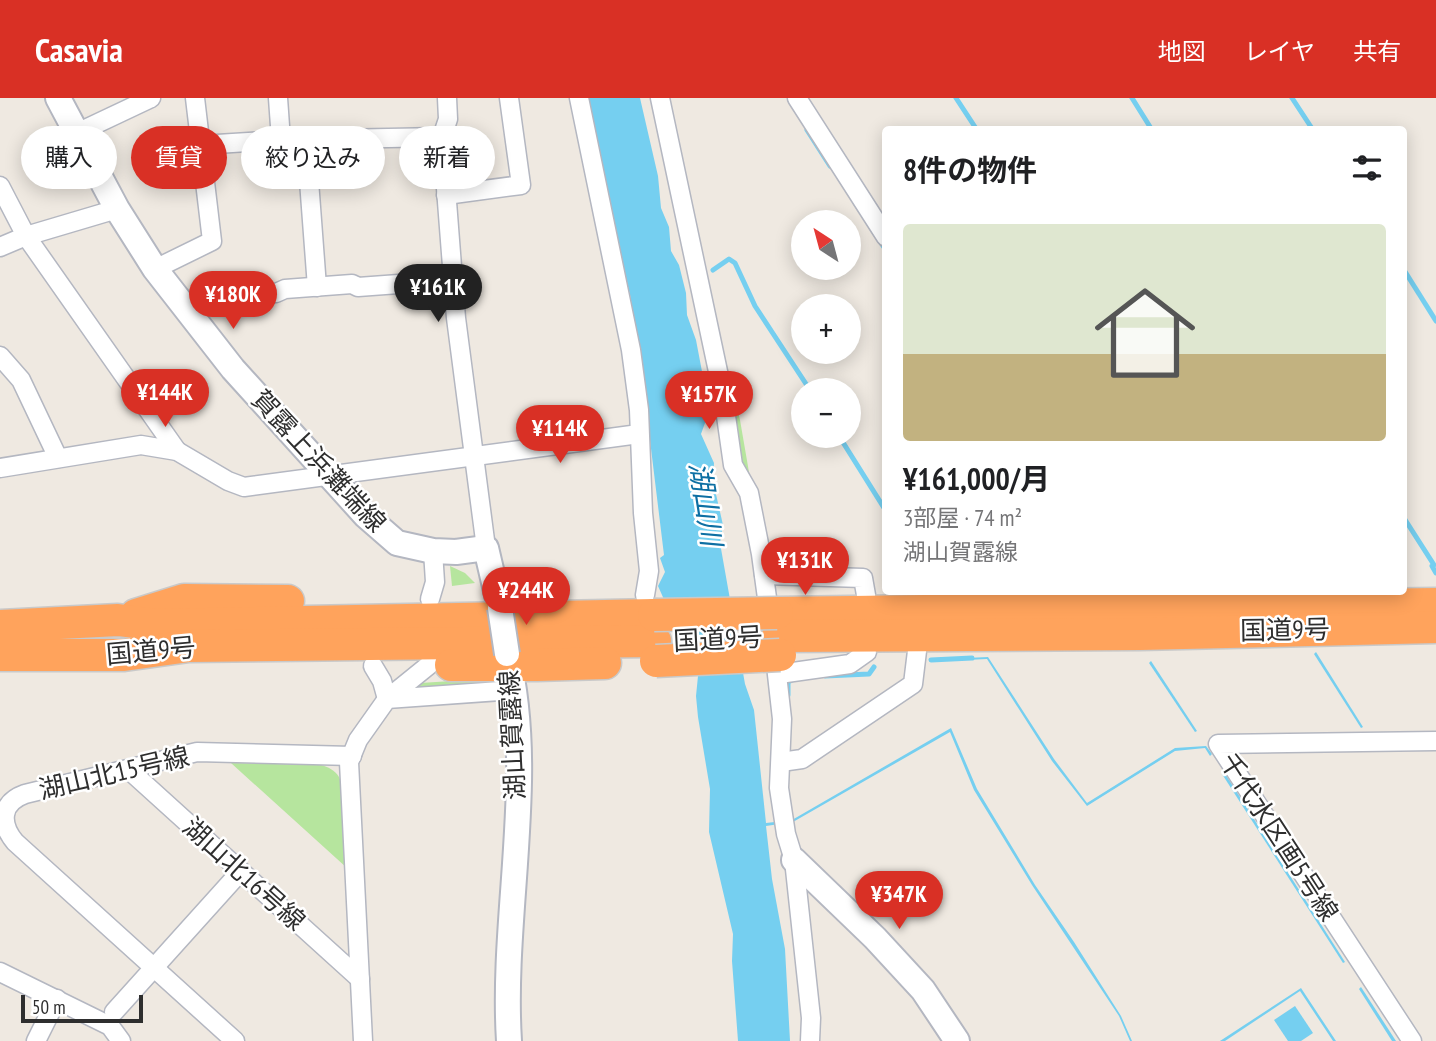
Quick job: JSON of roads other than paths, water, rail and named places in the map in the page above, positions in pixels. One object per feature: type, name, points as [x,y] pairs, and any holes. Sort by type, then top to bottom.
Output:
[{"type":"highway","points":[[124,655],[179,663],[429,665],[511,670],[653,621],[775,624],[866,595],[942,597],[1008,623]]},
{"type":"highway","points":[[118,620],[184,600],[430,599],[498,603],[653,621],[775,624],[867,652],[944,650],[1008,623]]},
{"type":"highway","name":"国道9号","points":[[1008,623],[1125,600],[1436,604]]},
{"type":"highway","name":"国道9号","points":[[0,626],[118,620],[157,625],[653,621]]},
{"type":"highway","name":"国道9号","points":[[0,655],[124,655],[189,646],[653,621]]},
{"type":"highway","name":"国道9号","points":[[775,624],[1008,623],[1140,634],[1436,627]]},
{"type":"street","name":"賀露上浜灘端線","points":[[58,98],[73,126]]},
{"type":"street","points":[[92,126],[150,98]]},
{"type":"street","points":[[195,98],[199,126]]},
{"type":"street","points":[[278,98],[280,126]]},
{"type":"street","name":"湖山賀露線","points":[[446,126],[447,98]]},
{"type":"street","points":[[446,195],[521,185],[509,98]]},
{"type":"street","points":[[660,98],[723,395],[733,465],[749,493],[775,624],[782,719],[779,788],[786,834],[794,860],[811,1018],[810,1041]]},
{"type":"street","points":[[797,98],[882,231]]},
{"type":"street","points":[[575,101],[631,350],[639,410],[653,621]]},
{"type":"street","points":[[0,186],[26,236],[177,451]]},
{"type":"street","name":"賀露上浜灘端線","points":[[106,189],[155,269],[233,369],[366,516],[397,542],[432,551],[456,552],[486,548]]},
{"type":"street","points":[[155,269],[212,241],[206,189]]},
{"type":"street","points":[[310,189],[317,287]]},
{"type":"street","name":"湖山賀露線","points":[[446,189],[453,280],[486,548],[511,670],[519,767],[511,904],[509,1041]]},
{"type":"street","points":[[0,247],[26,236],[117,209]]},
{"type":"street","points":[[184,304],[214,298],[276,293],[285,289],[453,280]]},
{"type":"street","points":[[0,356],[21,380],[58,458]]},
{"type":"street","points":[[0,468],[141,445],[177,451],[228,481],[244,487],[639,434]]},
{"type":"street","points":[[430,599],[435,582],[432,551]]},
{"type":"street","points":[[781,762],[802,759],[914,684],[917,651]]},
{"type":"street","points":[[363,1041],[349,762],[358,740],[387,699],[429,665]]},
{"type":"street","points":[[373,666],[382,681],[387,699]]},
{"type":"street","points":[[387,699],[511,670]]},
{"type":"street","name":"千代水区画5号線","points":[[1412,1041],[1218,744],[1436,741]]},
{"type":"street","name":"湖山北15号線","points":[[235,1041],[7,834],[3,823],[5,811],[18,796],[197,752],[352,756]]},
{"type":"street","name":"湖山北16号線","points":[[128,769],[360,979]]},
{"type":"street","points":[[794,860],[875,938],[923,990],[957,1041]]},
{"type":"street","points":[[114,1012],[241,871]]},
{"type":"street","points":[[0,972],[110,1026],[121,1041]]},
{"type":"street","points":[[36,1041],[57,999]]},
{"type":"water","name":"湖山川","points":[[589,98],[640,98],[658,176],[661,208],[669,227],[671,251],[679,265],[686,293],[687,315],[696,340],[708,403],[709,412],[701,434],[714,463],[713,481],[723,525],[720,543],[745,684],[754,710],[766,823],[792,820],[951,728],[977,789],[1035,885],[1121,1016],[1132,1041],[1119,1016],[1032,885],[974,790],[950,732],[793,822],[766,826],[772,879],[785,949],[790,1041],[738,1041],[732,961],[733,934],[709,832],[710,789],[698,717],[698,676],[658,586],[665,572],[660,558],[664,555],[638,342],[604,184]]},
{"type":"water","points":[[1316,652],[1363,727],[1361,728],[1314,654]]},
{"type":"water","points":[[988,657],[1054,759],[1087,803],[1175,748],[1206,746],[1212,754],[1210,756],[1205,748],[1175,751],[1087,806],[1052,761],[987,659],[966,660]]},
{"type":"water","points":[[1151,661],[1197,731],[1195,732],[1149,663]]},
{"type":"water","points":[[1224,772],[1345,962],[1343,963],[1222,774]]},
{"type":"water","points":[[1361,987],[1396,1041],[1392,1041],[1359,989]]},
{"type":"water","points":[[1301,988],[1336,1041],[1333,1041],[1300,991],[1225,1041],[1220,1041]]},
{"type":"water","points":[[1295,1006],[1313,1033],[1301,1041],[1288,1041],[1274,1020]]},
{"type":"waterway","points":[[956,98],[974,126]]},
{"type":"waterway","points":[[1132,98],[1150,126]]},
{"type":"waterway","points":[[1292,98],[1310,126]]},
{"type":"waterway","points":[[807,130],[830,166]]},
{"type":"waterway","points":[[878,238],[882,244]]},
{"type":"waterway","points":[[713,270],[729,259],[735,263],[755,306],[802,378]]},
{"type":"waterway","points":[[1407,275],[1436,321]]},
{"type":"waterway","points":[[847,448],[882,505]]},
{"type":"waterway","points":[[1407,523],[1434,565],[1432,566],[1436,573]]},
{"type":"waterway","points":[[931,660],[972,658]]},
{"type":"waterway","points":[[825,676],[869,674],[874,667]]},
{"type":"waterway","points":[[788,695],[788,682],[794,679]]}]
